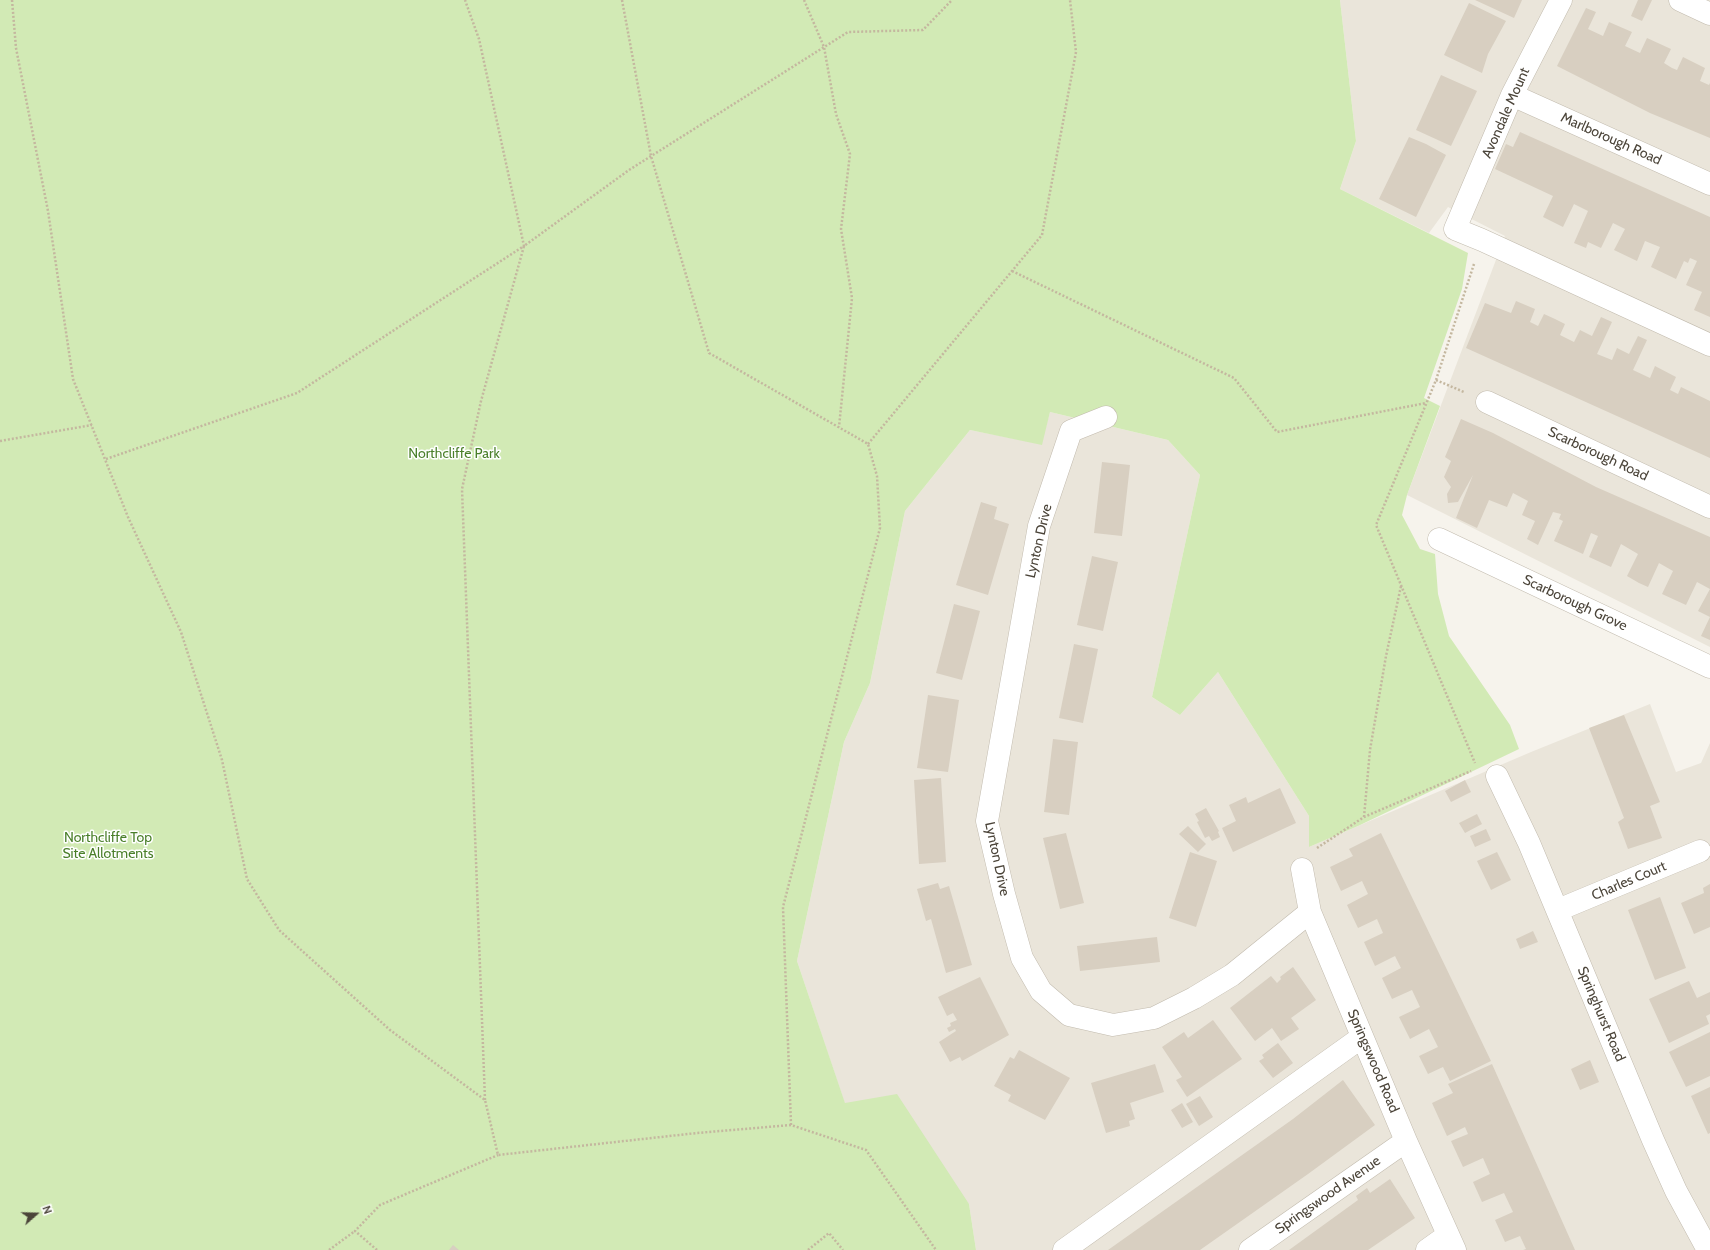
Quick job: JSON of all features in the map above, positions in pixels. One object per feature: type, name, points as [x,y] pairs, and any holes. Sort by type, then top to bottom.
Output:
[{"type":"street","name":"Avondale Mount","points":[[1482,240],[1455,229],[1512,95],[1561,0]]},
{"type":"street","points":[[1680,0],[1710,14]]},
{"type":"street","name":"Marlborough Road","points":[[1512,95],[1710,184]]},
{"type":"street","points":[[1482,240],[1710,345]]},
{"type":"street","name":"Scarborough Road","points":[[1486,402],[1710,507]]},
{"type":"street","name":"Lynton Drive","points":[[1106,417],[1070,431],[1039,526],[987,821],[1004,894],[1022,958],[1041,991],[1069,1015],[1112,1025],[1154,1018],[1194,998],[1232,975],[1310,912]]},
{"type":"street","name":"Scarborough Grove","points":[[1439,539],[1710,667]]},
{"type":"street","name":"Springhurst Road","points":[[1497,776],[1529,843],[1558,910],[1653,1140],[1676,1191],[1707,1243]]},
{"type":"street","name":"Charles Court","points":[[1558,910],[1700,851]]},
{"type":"street","name":"Springswood Road","points":[[1302,869],[1310,912],[1406,1141],[1451,1242]]},
{"type":"street","points":[[1064,1250],[1362,1037]]},
{"type":"street","name":"Springswood Avenue","points":[[1250,1250],[1406,1141]]},
{"type":"street","points":[[1427,1250],[1451,1242]]},
{"type":"path","points":[[12,0],[16,48],[48,211],[73,379],[128,517],[181,632],[222,760],[247,879],[279,930],[390,1030],[485,1100]]},
{"type":"path","points":[[465,0],[480,39],[524,246],[481,401],[462,489],[485,1100],[498,1155]]},
{"type":"path","points":[[622,0],[651,156],[709,353],[868,444],[877,476],[880,528],[783,907],[791,1124]]},
{"type":"path","points":[[804,0],[824,47],[836,114],[850,154],[841,229],[852,298],[839,427]]},
{"type":"path","points":[[106,459],[297,393],[524,246],[629,170],[848,32],[923,30],[952,0]]},
{"type":"path","points":[[868,444],[1042,235],[1076,52],[1070,0]]},
{"type":"path","points":[[1302,869],[1308,854],[1364,817],[1478,769],[1376,525],[1436,380],[1482,240]]},
{"type":"path","points":[[1012,271],[1234,378],[1277,432],[1426,403]]},
{"type":"path","points":[[1436,380],[1486,402]]},
{"type":"path","points":[[0,441],[92,425]]},
{"type":"path","points":[[1364,817],[1370,750],[1386,656],[1401,586]]},
{"type":"path","points":[[329,1250],[355,1231],[380,1205],[498,1155],[697,1132],[791,1124],[866,1150],[936,1250]]},
{"type":"path","points":[[355,1231],[377,1250]]},
{"type":"path","points":[[808,1250],[829,1233],[843,1250]]},
{"type":"shaded area","points":[[1340,0],[1710,0],[1710,647],[1407,495],[1505,236],[1448,207],[1429,233],[1340,189],[1356,141]]},
{"type":"shaded area","points":[[1050,412],[1168,440],[1200,475],[1152,697],[1180,715],[1218,672],[1309,816],[1309,847],[1531,752],[1650,704],[1676,772],[1701,763],[1710,743],[1710,1250],[976,1250],[969,1204],[845,1104],[797,961],[844,742],[870,683],[905,511],[970,430],[1041,444]]},
{"type":"green space","name":"Northcliffe Park","points":[[0,0],[1340,0],[1356,141],[1340,189],[1468,253],[1462,289],[1424,398],[1440,406],[1407,495],[1402,515],[1420,549],[1435,554],[1438,594],[1449,636],[1510,725],[1519,749],[1358,826],[1309,847],[1309,816],[1218,672],[1180,715],[1152,697],[1200,475],[1168,440],[1050,412],[1042,445],[970,430],[905,511],[870,683],[844,742],[797,961],[845,1103],[897,1094],[969,1204],[976,1250],[0,1250]]},
{"type":"building","points":[[1475,0],[1522,0],[1514,18]]},
{"type":"building","points":[[1638,0],[1652,0],[1642,21],[1631,16]]},
{"type":"building","points":[[1469,3],[1506,21],[1488,54],[1482,73],[1444,55]]},
{"type":"building","points":[[1586,8],[1596,12],[1588,29],[1603,36],[1609,22],[1632,32],[1625,46],[1640,53],[1647,38],[1671,49],[1664,63],[1672,68],[1677,70],[1683,57],[1705,68],[1700,81],[1709,85],[1710,83],[1710,138],[1650,113],[1557,66]]},
{"type":"building","points":[[1441,75],[1477,91],[1451,146],[1416,130]]},
{"type":"building","points":[[1520,132],[1710,217],[1710,317],[1694,310],[1702,292],[1686,285],[1697,261],[1690,258],[1688,263],[1684,261],[1676,279],[1651,267],[1660,247],[1645,241],[1637,261],[1614,250],[1625,229],[1613,223],[1601,248],[1588,242],[1586,248],[1574,243],[1588,211],[1574,204],[1563,227],[1543,217],[1553,196],[1495,169],[1506,144],[1513,147]]},
{"type":"building","points":[[1409,137],[1446,155],[1416,217],[1379,199]]},
{"type":"building","points":[[1516,301],[1535,309],[1530,322],[1538,326],[1544,314],[1565,324],[1560,335],[1574,342],[1580,330],[1592,336],[1601,317],[1612,322],[1597,354],[1612,360],[1617,348],[1629,354],[1638,336],[1647,340],[1633,370],[1650,378],[1655,366],[1676,377],[1670,390],[1678,394],[1681,387],[1710,401],[1710,458],[1466,348],[1485,303],[1511,313]]},
{"type":"building","points":[[1461,419],[1493,433],[1596,487],[1710,537],[1710,589],[1697,582],[1686,605],[1662,594],[1673,571],[1659,563],[1648,587],[1627,576],[1638,554],[1621,544],[1611,567],[1589,557],[1598,536],[1591,533],[1583,554],[1554,541],[1563,521],[1559,519],[1561,514],[1553,512],[1538,545],[1527,539],[1535,521],[1522,515],[1528,501],[1513,493],[1507,507],[1489,500],[1477,528],[1456,518],[1473,475],[1458,502],[1448,503],[1447,494],[1451,487],[1444,477],[1451,461],[1445,457]]},
{"type":"building","points":[[1102,462],[1130,465],[1122,536],[1094,533]]},
{"type":"building","points":[[981,502],[997,507],[994,519],[1009,524],[988,595],[956,585]]},
{"type":"building","points":[[1092,556],[1118,562],[1103,631],[1077,625]]},
{"type":"building","points":[[1710,589],[1710,617],[1698,611]]},
{"type":"building","points":[[954,604],[980,611],[962,680],[936,673]]},
{"type":"building","points":[[1710,617],[1710,640],[1701,636]]},
{"type":"building","points":[[1074,644],[1098,649],[1083,723],[1059,718]]},
{"type":"building","points":[[928,695],[959,700],[948,772],[917,768]]},
{"type":"building","points":[[1624,715],[1660,802],[1650,806],[1662,838],[1628,849],[1618,822],[1624,818],[1589,728]]},
{"type":"building","points":[[1053,739],[1078,742],[1069,815],[1044,812]]},
{"type":"building","points":[[941,778],[946,862],[919,864],[914,780]]},
{"type":"building","points":[[1465,780],[1471,792],[1451,802],[1445,791]]},
{"type":"building","points":[[1280,788],[1296,823],[1233,852],[1222,828],[1236,821],[1229,805],[1246,797],[1248,803]]},
{"type":"building","points":[[1206,808],[1219,831],[1220,837],[1212,841],[1209,836],[1205,838],[1197,822],[1199,821],[1195,814]]},
{"type":"building","points":[[1477,814],[1482,824],[1465,833],[1459,823]]},
{"type":"building","points":[[1188,826],[1206,844],[1198,852],[1179,834]]},
{"type":"building","points":[[1486,829],[1491,840],[1475,847],[1470,836]]},
{"type":"building","points":[[1066,833],[1084,903],[1060,909],[1043,838]]},
{"type":"building","points":[[1381,833],[1491,1061],[1450,1081],[1443,1067],[1428,1074],[1419,1056],[1438,1047],[1429,1029],[1410,1039],[1399,1017],[1420,1007],[1412,990],[1392,999],[1382,978],[1401,968],[1395,956],[1375,966],[1364,942],[1383,933],[1377,919],[1358,928],[1347,905],[1368,894],[1362,881],[1341,891],[1330,867],[1353,856],[1349,849]]},
{"type":"building","points":[[1190,852],[1217,861],[1196,927],[1169,918]]},
{"type":"building","points":[[1497,852],[1511,880],[1491,890],[1477,861]]},
{"type":"building","points":[[938,883],[940,889],[949,886],[972,965],[946,973],[931,919],[926,921],[917,889]]},
{"type":"building","points":[[1710,884],[1710,927],[1694,934],[1681,903],[1704,893],[1703,888]]},
{"type":"building","points":[[1660,897],[1686,968],[1655,980],[1628,910]]},
{"type":"building","points":[[1533,931],[1538,942],[1520,949],[1516,939]]},
{"type":"building","points":[[1157,937],[1160,962],[1080,971],[1077,946]]},
{"type":"building","points":[[1293,967],[1316,1000],[1291,1018],[1299,1029],[1281,1041],[1272,1028],[1255,1041],[1230,1008],[1271,976],[1277,983],[1281,979],[1280,977]]},
{"type":"building","points":[[980,977],[1009,1035],[962,1061],[960,1057],[950,1062],[939,1042],[956,1031],[955,1029],[949,1032],[947,1028],[951,1026],[950,1023],[957,1020],[953,1013],[947,1016],[938,997]]},
{"type":"building","points":[[1689,981],[1697,998],[1710,992],[1710,1014],[1706,1016],[1709,1024],[1669,1043],[1649,999]]},
{"type":"building","points":[[1213,1020],[1242,1059],[1187,1097],[1176,1080],[1182,1077],[1162,1047],[1184,1032],[1188,1038]]},
{"type":"building","points":[[1710,1032],[1710,1076],[1686,1087],[1669,1052]]},
{"type":"building","points":[[1278,1043],[1293,1063],[1273,1078],[1259,1061],[1264,1058],[1262,1055]]},
{"type":"building","points":[[1019,1050],[1070,1078],[1045,1120],[1008,1101],[1011,1095],[994,1086],[1010,1057],[1014,1059]]},
{"type":"building","points":[[1590,1060],[1599,1082],[1580,1090],[1571,1069]]},
{"type":"building","points":[[1155,1064],[1164,1092],[1130,1103],[1135,1119],[1129,1121],[1130,1126],[1106,1133],[1091,1083]]},
{"type":"building","points":[[1492,1064],[1575,1250],[1523,1250],[1526,1249],[1520,1236],[1505,1242],[1495,1220],[1513,1212],[1504,1193],[1482,1202],[1473,1182],[1490,1174],[1483,1158],[1463,1167],[1451,1141],[1468,1134],[1465,1127],[1447,1136],[1432,1103],[1453,1093],[1448,1084]]},
{"type":"building","points":[[1343,1080],[1375,1125],[1308,1174],[1200,1250],[1108,1250],[1293,1119]]},
{"type":"building","points":[[1710,1087],[1710,1133],[1708,1134],[1691,1096]]},
{"type":"building","points":[[1200,1096],[1213,1117],[1199,1126],[1186,1104]]},
{"type":"building","points":[[1182,1103],[1193,1122],[1182,1128],[1171,1110]]},
{"type":"building","points":[[1390,1179],[1415,1218],[1368,1250],[1289,1250],[1358,1200],[1356,1196],[1367,1188],[1370,1193]]},
{"type":"building","points":[[453,1245],[459,1250],[449,1250]]},
{"type":"park label","name":"Northcliffe Top Site Allotments","points":[[108,846]]}]
